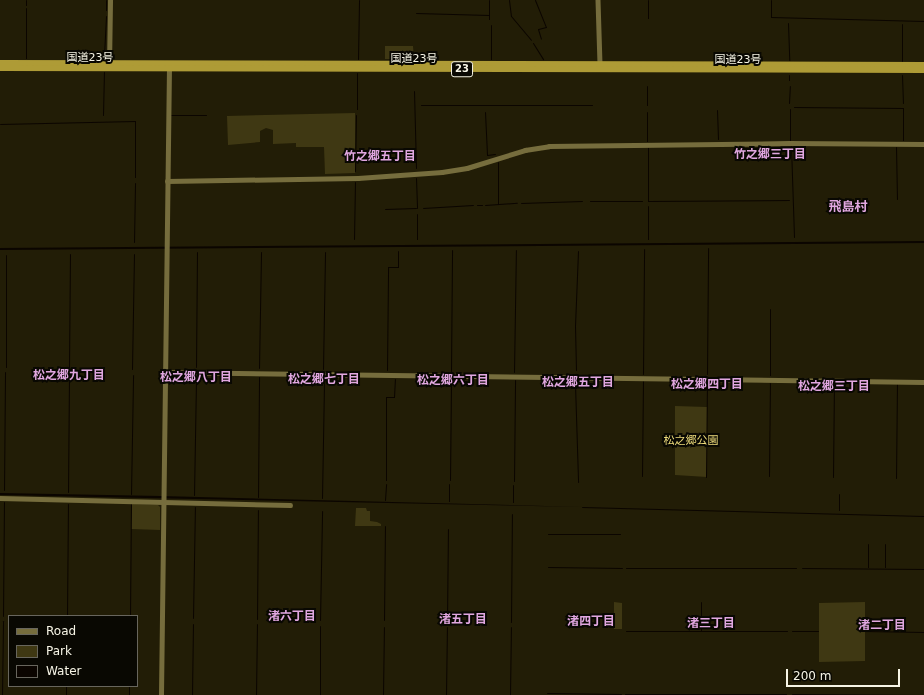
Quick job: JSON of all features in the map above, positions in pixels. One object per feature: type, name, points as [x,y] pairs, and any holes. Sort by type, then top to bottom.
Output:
[{"type":"highway","name":"国道23号","points":[[0,63],[169,66],[924,70]]},
{"type":"highway","name":"国道23号","points":[[169,66],[600,64],[924,65]]},
{"type":"highway","name":"国道23号","points":[[0,68],[109,65]]},
{"type":"street","points":[[109,65],[110,0]]},
{"type":"street","points":[[598,0],[600,64]]},
{"type":"street","points":[[161,695],[165,251],[169,66]]},
{"type":"street","points":[[167,181],[358,178],[442,172],[467,168],[525,150],[549,146],[789,143],[924,144]]},
{"type":"street","points":[[164,372],[924,382]]},
{"type":"street","points":[[0,498],[163,500],[290,505]]},
{"type":"green space","points":[[385,46],[413,46],[414,59],[385,59]]},
{"type":"green space","points":[[355,113],[355,173],[325,174],[324,147],[296,147],[296,143],[273,144],[273,130],[266,128],[260,131],[260,142],[228,145],[227,116]]},
{"type":"green space","name":"松之郷公園","points":[[675,406],[707,407],[707,477],[675,475]]},
{"type":"green space","points":[[132,504],[158,505],[160,507],[160,530],[131,529]]},
{"type":"green space","points":[[356,508],[366,508],[367,511],[370,511],[370,521],[377,522],[381,524],[381,526],[355,526]]},
{"type":"green space","points":[[614,602],[622,603],[622,629],[614,629]]},
{"type":"green space","points":[[865,602],[865,661],[819,662],[819,603]]},
{"type":"water","points":[[924,241],[924,243],[0,250],[0,248]]},
{"type":"water","points":[[0,493],[160,496],[583,507],[0,495]]},
{"type":"waterway","points":[[26,0],[26,5]]},
{"type":"waterway","points":[[106,0],[106,10]]},
{"type":"waterway","points":[[358,59],[359,0]]},
{"type":"waterway","points":[[489,0],[489,19]]},
{"type":"waterway","points":[[509,0],[511,16],[531,40]]},
{"type":"waterway","points":[[535,0],[546,27],[538,29],[541,39]]},
{"type":"waterway","points":[[648,0],[648,18]]},
{"type":"waterway","points":[[771,0],[771,17],[924,21]]},
{"type":"waterway","points":[[26,8],[26,58]]},
{"type":"waterway","points":[[416,13],[489,15]]},
{"type":"waterway","points":[[104,55],[106,16]]},
{"type":"waterway","points":[[788,23],[789,60]]},
{"type":"waterway","points":[[902,24],[902,61]]},
{"type":"waterway","points":[[491,25],[491,59]]},
{"type":"waterway","points":[[533,43],[543,59]]},
{"type":"waterway","points":[[103,115],[104,72]]},
{"type":"waterway","points":[[357,73],[357,109]]},
{"type":"waterway","points":[[789,75],[789,80]]},
{"type":"waterway","points":[[902,75],[903,103]]},
{"type":"waterway","points":[[647,86],[647,105]]},
{"type":"waterway","points":[[789,103],[790,86]]},
{"type":"waterway","points":[[414,91],[416,168]]},
{"type":"waterway","points":[[421,105],[592,105]]},
{"type":"waterway","points":[[794,107],[903,108],[903,140]]},
{"type":"waterway","points":[[790,109],[790,140]]},
{"type":"waterway","points":[[717,110],[718,139]]},
{"type":"waterway","points":[[485,112],[487,155],[495,154]]},
{"type":"waterway","points":[[647,112],[647,141]]},
{"type":"waterway","points":[[171,115],[206,115]]},
{"type":"waterway","points":[[355,171],[356,115]]},
{"type":"waterway","points":[[0,124],[135,121],[135,177]]},
{"type":"waterway","points":[[791,146],[794,237]]},
{"type":"waterway","points":[[648,147],[648,201],[789,200]]},
{"type":"waterway","points":[[896,147],[897,199]]},
{"type":"waterway","points":[[498,162],[498,204]]},
{"type":"waterway","points":[[416,178],[417,208]]},
{"type":"waterway","points":[[354,239],[355,182]]},
{"type":"waterway","points":[[134,242],[135,183]]},
{"type":"waterway","points":[[521,203],[582,201]]},
{"type":"waterway","points":[[590,201],[642,201]]},
{"type":"waterway","points":[[485,205],[517,203]]},
{"type":"waterway","points":[[423,208],[473,205]]},
{"type":"waterway","points":[[477,205],[482,205]]},
{"type":"waterway","points":[[648,206],[648,239]]},
{"type":"waterway","points":[[385,209],[416,208]]},
{"type":"waterway","points":[[417,214],[417,239]]},
{"type":"waterway","points":[[707,374],[708,248]]},
{"type":"waterway","points":[[643,374],[644,249]]},
{"type":"waterway","points":[[451,371],[452,250]]},
{"type":"waterway","points":[[514,372],[516,250]]},
{"type":"waterway","points":[[387,370],[388,267],[398,267],[398,251]]},
{"type":"waterway","points":[[576,370],[575,326],[578,251]]},
{"type":"waterway","points":[[196,367],[197,252]]},
{"type":"waterway","points":[[259,368],[261,252]]},
{"type":"waterway","points":[[323,369],[325,252]]},
{"type":"waterway","points":[[69,368],[70,254]]},
{"type":"waterway","points":[[132,369],[134,254]]},
{"type":"waterway","points":[[6,255],[6,367]]},
{"type":"waterway","points":[[770,309],[770,375]]},
{"type":"waterway","points":[[4,490],[5,372]]},
{"type":"waterway","points":[[68,492],[69,374]]},
{"type":"waterway","points":[[131,494],[133,375]]},
{"type":"waterway","points":[[194,495],[196,376]]},
{"type":"waterway","points":[[258,497],[259,377]]},
{"type":"waterway","points":[[322,498],[324,378]]},
{"type":"waterway","points":[[386,480],[386,397],[394,397],[395,379]]},
{"type":"waterway","points":[[450,480],[451,379]]},
{"type":"waterway","points":[[514,481],[515,380]]},
{"type":"waterway","points":[[642,476],[643,381]]},
{"type":"waterway","points":[[706,477],[707,382]]},
{"type":"waterway","points":[[769,476],[770,383]]},
{"type":"waterway","points":[[575,384],[578,482]]},
{"type":"waterway","points":[[896,478],[897,384]]},
{"type":"waterway","points":[[833,477],[834,385]]},
{"type":"waterway","points":[[385,500],[386,484]]},
{"type":"waterway","points":[[449,484],[449,501]]},
{"type":"waterway","points":[[513,485],[513,502]]},
{"type":"waterway","points":[[839,494],[839,510]]},
{"type":"waterway","points":[[3,616],[4,502]]},
{"type":"waterway","points":[[67,615],[68,504]]},
{"type":"waterway","points":[[130,615],[131,504]]},
{"type":"waterway","points":[[193,618],[195,507]]},
{"type":"waterway","points":[[582,507],[924,516]]},
{"type":"waterway","points":[[257,619],[258,510]]},
{"type":"waterway","points":[[320,620],[322,511]]},
{"type":"waterway","points":[[511,622],[512,514]]},
{"type":"waterway","points":[[384,620],[385,526]]},
{"type":"waterway","points":[[447,621],[448,529]]},
{"type":"waterway","points":[[548,534],[620,534]]},
{"type":"waterway","points":[[868,544],[868,567]]},
{"type":"waterway","points":[[885,544],[885,567]]},
{"type":"waterway","points":[[548,567],[622,568]]},
{"type":"waterway","points":[[626,568],[796,568]]},
{"type":"waterway","points":[[802,568],[924,569]]},
{"type":"waterway","points":[[701,602],[701,630]]},
{"type":"waterway","points":[[2,695],[3,621]]},
{"type":"waterway","points":[[192,695],[193,624]]},
{"type":"waterway","points":[[256,695],[257,624]]},
{"type":"waterway","points":[[320,626],[320,695]]},
{"type":"waterway","points":[[383,695],[384,627]]},
{"type":"waterway","points":[[446,695],[447,627]]},
{"type":"waterway","points":[[510,695],[511,627]]},
{"type":"waterway","points":[[626,631],[787,631]]},
{"type":"waterway","points":[[792,631],[818,631]]},
{"type":"waterway","points":[[864,631],[924,632]]},
{"type":"waterway","points":[[66,687],[66,695]]},
{"type":"waterway","points":[[129,687],[129,695]]},
{"type":"waterway","points":[[547,693],[621,694]]},
{"type":"waterway","points":[[625,694],[786,694]]},
{"type":"waterway","points":[[792,694],[924,695]]},
{"type":"district","name":"竹之郷三丁目","points":[[770,155]]},
{"type":"district","name":"竹之郷五丁目","points":[[380,157]]},
{"type":"district","name":"飛島村","points":[[848,207]]},
{"type":"district","name":"松之郷九丁目","points":[[69,376]]},
{"type":"district","name":"松之郷八丁目","points":[[196,378]]},
{"type":"district","name":"松之郷七丁目","points":[[324,380]]},
{"type":"district","name":"松之郷六丁目","points":[[453,381]]},
{"type":"district","name":"松之郷五丁目","points":[[578,383]]},
{"type":"district","name":"松之郷四丁目","points":[[707,385]]},
{"type":"district","name":"松之郷三丁目","points":[[834,387]]},
{"type":"district","name":"渚六丁目","points":[[292,617]]},
{"type":"district","name":"渚五丁目","points":[[463,620]]},
{"type":"district","name":"渚四丁目","points":[[591,622]]},
{"type":"district","name":"渚三丁目","points":[[711,624]]},
{"type":"district","name":"渚二丁目","points":[[882,626]]}]
